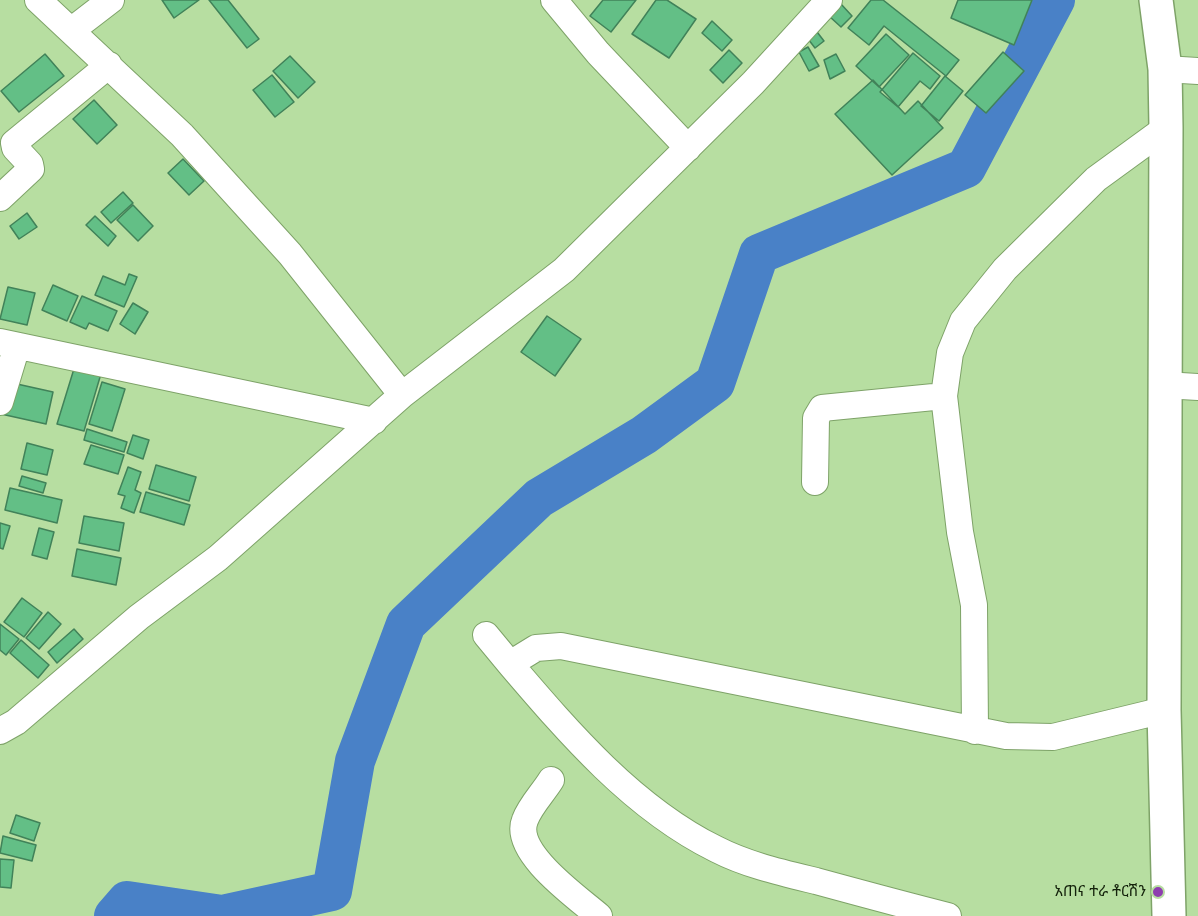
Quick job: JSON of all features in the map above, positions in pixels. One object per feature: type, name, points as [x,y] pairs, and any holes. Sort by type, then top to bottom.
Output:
[{"type":"main road","points":[[1156,0],[1165,69],[1166,128],[1164,710],[1169,916]]},
{"type":"street","points":[[38,0],[182,135],[290,254],[402,395]]},
{"type":"street","points":[[72,30],[111,0]]},
{"type":"street","points":[[555,0],[598,53],[688,148]]},
{"type":"street","points":[[0,731],[16,722],[138,617],[218,558],[402,395],[564,270],[753,83],[829,0]]},
{"type":"street","points":[[0,198],[31,169],[30,164],[15,148],[14,143],[109,65]]},
{"type":"street","points":[[1165,69],[1198,71]]},
{"type":"street","points":[[975,731],[974,605],[960,532],[944,396],[950,353],[963,321],[1005,269],[1096,178],[1166,128]]},
{"type":"street","points":[[0,402],[8,344],[374,420]]},
{"type":"street","points":[[1164,385],[1198,387]]},
{"type":"street","points":[[815,482],[816,418],[822,408],[944,396]]},
{"type":"street","points":[[486,635],[583,746],[633,793],[700,841],[738,859],[948,916]]},
{"type":"street","points":[[510,664],[536,648],[561,646],[1006,736],[1053,737],[1164,710]]},
{"type":"street","points":[[551,780],[524,821],[524,839],[539,863],[598,916]]},
{"type":"building","points":[[162,0],[199,0],[174,18]]},
{"type":"building","points":[[209,0],[228,0],[259,39],[247,48]]},
{"type":"building","points":[[603,0],[636,0],[611,32],[590,16]]},
{"type":"building","points":[[656,0],[667,0],[696,19],[669,58],[632,34]]},
{"type":"building","points":[[871,0],[883,0],[959,60],[946,76],[884,26],[869,45],[848,28]]},
{"type":"building","points":[[958,0],[1032,0],[1014,45],[951,18]]},
{"type":"building","points":[[841,4],[852,16],[841,27],[829,16]]},
{"type":"building","points":[[712,21],[732,40],[722,51],[702,33]]},
{"type":"building","points":[[814,28],[824,41],[815,48],[805,35]]},
{"type":"building","points":[[886,34],[909,55],[879,87],[856,66]]},
{"type":"building","points":[[808,47],[819,66],[809,71],[799,52]]},
{"type":"building","points":[[729,50],[742,63],[723,83],[710,70]]},
{"type":"building","points":[[1003,52],[1024,71],[986,113],[965,95]]},
{"type":"building","points":[[913,53],[940,76],[930,89],[920,81],[898,107],[880,92]]},
{"type":"building","points":[[45,54],[64,76],[19,112],[1,91]]},
{"type":"building","points":[[836,54],[845,71],[830,79],[824,60]]},
{"type":"building","points":[[290,56],[315,82],[298,98],[273,71]]},
{"type":"building","points":[[272,75],[294,102],[275,117],[253,90]]},
{"type":"building","points":[[945,76],[963,91],[939,121],[921,106]]},
{"type":"building","points":[[873,80],[905,114],[918,101],[943,128],[892,175],[835,114]]},
{"type":"building","points":[[94,100],[117,125],[97,144],[73,119]]},
{"type":"building","points":[[183,159],[204,181],[189,195],[168,173]]},
{"type":"building","points":[[123,192],[133,203],[111,223],[101,212]]},
{"type":"building","points":[[133,205],[153,226],[138,241],[117,220]]},
{"type":"building","points":[[27,213],[37,227],[19,239],[10,226]]},
{"type":"building","points":[[95,216],[116,236],[108,246],[86,225]]},
{"type":"building","points":[[129,274],[137,277],[124,307],[95,295],[103,276],[125,285]]},
{"type":"building","points":[[53,285],[78,296],[67,321],[42,310]]},
{"type":"building","points":[[8,287],[35,293],[27,325],[0,319]]},
{"type":"building","points":[[82,296],[117,311],[108,331],[89,323],[86,329],[70,322]]},
{"type":"building","points":[[133,303],[148,312],[135,334],[120,324]]},
{"type":"building","points":[[547,316],[581,339],[555,376],[521,352]]},
{"type":"building","points":[[77,359],[103,367],[84,431],[57,424]]},
{"type":"building","points":[[8,382],[53,392],[46,424],[1,414]]},
{"type":"building","points":[[102,382],[125,389],[112,431],[89,424]]},
{"type":"building","points":[[87,429],[127,442],[124,452],[84,440]]},
{"type":"building","points":[[133,435],[149,440],[143,459],[127,453]]},
{"type":"building","points":[[27,443],[53,450],[47,475],[21,469]]},
{"type":"building","points":[[91,445],[124,455],[118,474],[84,464]]},
{"type":"building","points":[[156,465],[196,477],[189,501],[149,489]]},
{"type":"building","points":[[128,467],[141,472],[135,490],[141,493],[134,513],[121,508],[125,496],[118,494]]},
{"type":"building","points":[[22,476],[46,483],[43,493],[19,486]]},
{"type":"building","points":[[10,488],[62,500],[57,523],[5,510]]},
{"type":"building","points":[[146,492],[190,505],[184,525],[140,512]]},
{"type":"building","points":[[84,516],[124,523],[119,551],[79,543]]},
{"type":"building","points":[[0,523],[10,526],[3,549],[0,548]]},
{"type":"building","points":[[39,528],[54,532],[47,559],[32,555]]},
{"type":"building","points":[[77,549],[121,558],[116,585],[72,576]]},
{"type":"building","points":[[22,598],[42,613],[24,637],[4,622]]},
{"type":"building","points":[[48,612],[61,624],[39,649],[26,638]]},
{"type":"building","points":[[0,624],[19,639],[6,655],[0,650]]},
{"type":"building","points":[[74,629],[83,639],[57,663],[48,652]]},
{"type":"building","points":[[21,640],[49,665],[38,678],[10,653]]},
{"type":"building","points":[[16,815],[40,823],[34,841],[10,833]]},
{"type":"building","points":[[3,836],[36,845],[32,861],[0,853]]},
{"type":"building","points":[[0,859],[14,860],[11,888],[0,887]]},
{"type":"waterway","points":[[114,916],[127,901],[222,915],[332,891],[355,761],[406,624],[539,498],[644,435],[715,383],[759,254],[966,168],[1055,0]]},
{"type":"place","name":"አጠና ተራ ቶርሽን","points":[[1158,892]]}]
